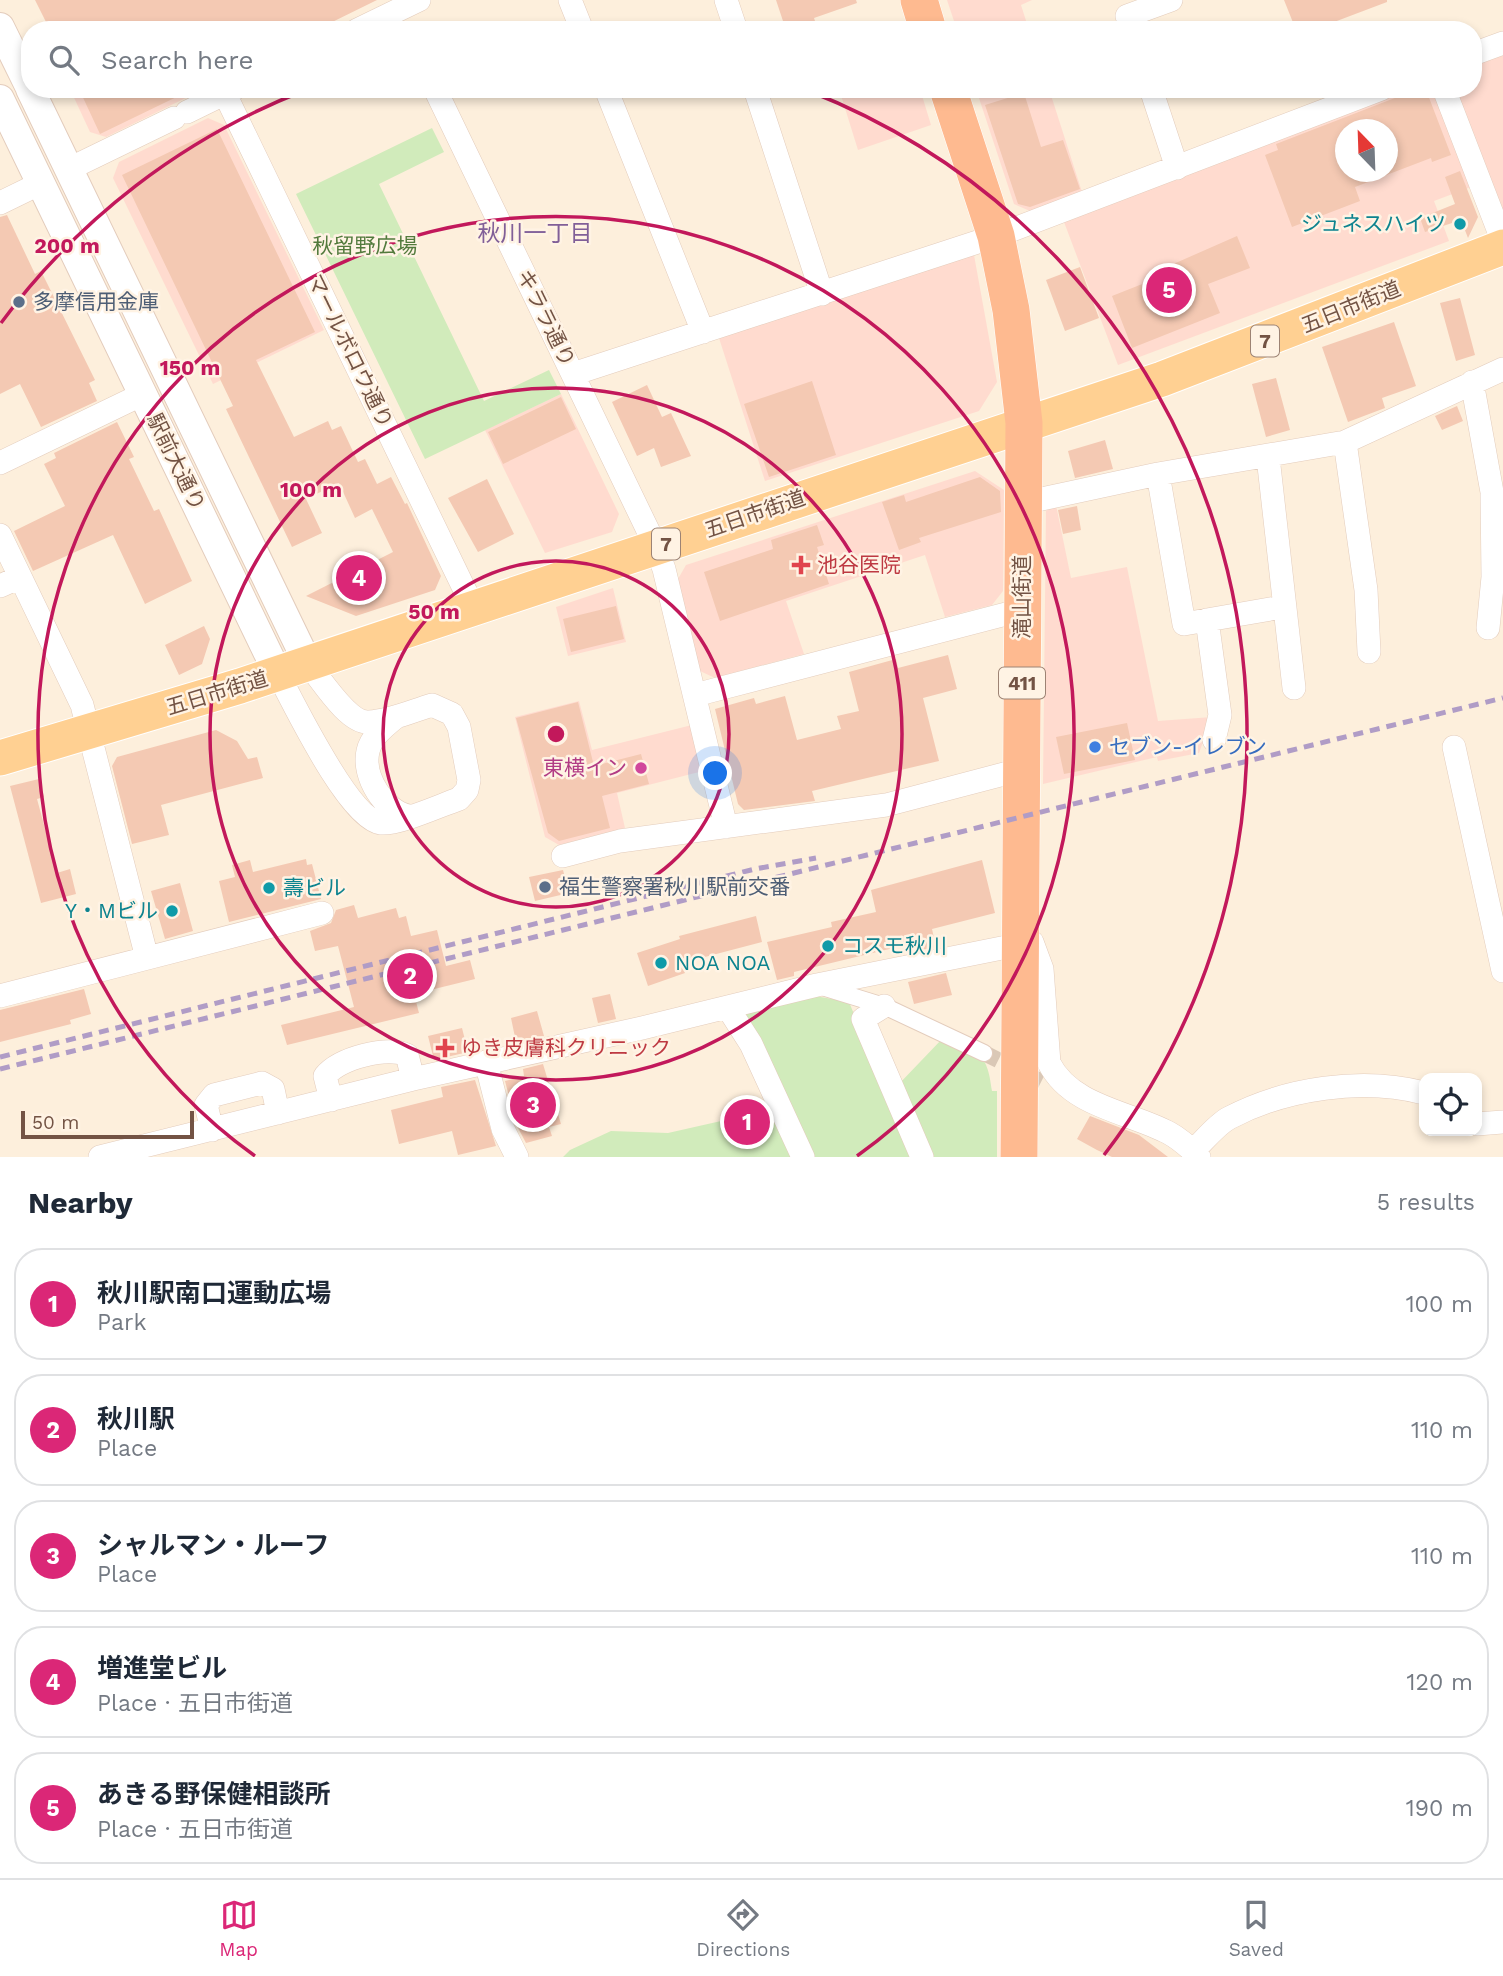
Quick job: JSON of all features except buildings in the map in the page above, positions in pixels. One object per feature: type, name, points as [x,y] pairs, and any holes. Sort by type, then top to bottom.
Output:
[{"type":"highway","points":[[919,0],[925,21]]},
{"type":"highway","name":"滝山街道","points":[[951,98],[996,236],[1011,310],[1024,423],[1019,1157]]},
{"type":"main road","name":"五日市街道","points":[[0,758],[293,669],[1162,379],[1503,247]]},
{"type":"street","points":[[379,21],[419,0]]},
{"type":"street","points":[[570,0],[578,21]]},
{"type":"street","points":[[726,0],[733,21]]},
{"type":"street","points":[[1127,15],[1171,0]]},
{"type":"street","name":"駅前大通り","points":[[0,27],[21,70]]},
{"type":"street","points":[[1482,51],[1503,43]]},
{"type":"street","name":"駅前大通り","points":[[34,98],[69,169],[293,669]]},
{"type":"street","points":[[69,169],[215,98]]},
{"type":"street","name":"マールボロウ通り","points":[[232,98],[474,609]]},
{"type":"street","name":"キララ通り","points":[[439,98],[656,547],[726,827]]},
{"type":"street","points":[[610,98],[703,332]]},
{"type":"street","points":[[758,98],[822,293]]},
{"type":"street","points":[[1154,98],[1177,167]]},
{"type":"street","points":[[573,374],[996,236],[1357,98]]},
{"type":"street","points":[[1447,98],[1503,242]]},
{"type":"street","name":"駅前大通り","points":[[0,99],[143,394],[293,669]]},
{"type":"street","points":[[0,202],[41,183]]},
{"type":"street","points":[[1023,503],[1158,474],[1345,442],[1503,369]]},
{"type":"street","points":[[1472,382],[1492,492],[1493,577],[1488,628]]},
{"type":"street","points":[[0,463],[143,394]]},
{"type":"street","points":[[1345,442],[1366,590],[1369,652]]},
{"type":"street","points":[[1268,457],[1294,688]]},
{"type":"street","points":[[1158,474],[1184,624],[1283,607]]},
{"type":"street","points":[[0,536],[10,581],[82,705],[147,958]]},
{"type":"street","points":[[695,695],[1021,610]]},
{"type":"street","points":[[1207,620],[1220,715],[1214,740]]},
{"type":"street","points":[[293,669],[357,719],[369,723],[432,705],[445,709],[459,727],[468,765],[467,790],[459,799],[387,823],[379,823],[356,808],[293,669]]},
{"type":"street","points":[[397,716],[376,736],[368,750],[368,768],[385,804],[396,814],[409,816]]},
{"type":"street","points":[[1454,747],[1503,971]]},
{"type":"street","points":[[562,856],[620,841],[886,805],[1023,769]]},
{"type":"street","points":[[0,996],[321,913]]},
{"type":"street","points":[[100,1157],[413,1079],[728,1008],[817,985],[1020,942],[1032,942],[1042,970],[1049,1063],[1055,1083],[1169,1133],[1196,1154],[1227,1119],[1292,1093],[1395,1086],[1419,1092]]},
{"type":"street","points":[[817,985],[884,1006],[984,1053]]},
{"type":"street","points":[[884,1006],[863,1019],[922,1157]]},
{"type":"street","points":[[728,1008],[751,1044],[803,1157]]},
{"type":"street","points":[[331,1100],[325,1076],[334,1065],[395,1050],[407,1055],[413,1079]]},
{"type":"street","points":[[486,1062],[503,1129],[517,1157]]},
{"type":"street","points":[[212,1129],[206,1105],[214,1095],[262,1083],[272,1089],[278,1113]]},
{"type":"street","points":[[1482,1124],[1503,1122]]},
{"type":"shaded area","points":[[947,0],[1032,0],[1021,5],[1026,21],[954,21]]},
{"type":"shaded area","points":[[1503,54],[1503,211],[1459,98],[1482,98],[1482,62]]},
{"type":"shaded area","points":[[74,98],[186,98],[106,137],[90,132]]},
{"type":"shaded area","points":[[842,98],[923,98],[931,125],[858,150]]},
{"type":"shaded area","points":[[979,98],[1052,98],[1082,192],[1030,211],[1014,204]]},
{"type":"shaded area","points":[[1388,98],[1437,98],[1471,187],[1434,201],[1449,241],[1118,365],[1064,222]]},
{"type":"shaded area","points":[[208,118],[224,125],[324,330],[213,384],[113,178],[119,162]]},
{"type":"shaded area","points":[[974,255],[997,382],[979,411],[765,481],[719,338]]},
{"type":"shaded area","points":[[561,394],[619,514],[612,532],[545,553],[485,430]]},
{"type":"shaded area","points":[[975,471],[1004,490],[1003,591],[992,605],[945,617],[925,555],[786,601],[804,654],[715,678],[700,671],[678,579],[686,565]]},
{"type":"shaded area","points":[[1056,505],[1071,578],[1127,567],[1158,721],[1212,717],[1199,753],[1158,761],[1157,757],[1043,784],[1046,511]]},
{"type":"shaded area","points":[[613,588],[626,642],[568,656],[556,607]]},
{"type":"shaded area","points":[[579,701],[592,750],[692,725],[703,771],[617,793],[625,828],[559,845],[545,837],[515,717]]},
{"type":"green space","name":"秋留野広場","points":[[432,128],[444,152],[379,184],[484,401],[549,370],[561,394],[425,459],[296,194]]},
{"type":"green space","points":[[815,996],[849,1002],[897,1118],[917,1157],[813,1157],[738,1014]]},
{"type":"green space","points":[[943,1038],[973,1051],[984,1060],[992,1091],[997,1091],[997,1157],[930,1157],[897,1086]]},
{"type":"green space","points":[[769,1099],[796,1157],[563,1157],[570,1150],[611,1131],[668,1133],[752,1114]]},
{"type":"tunnel","points":[[984,1053],[1044,1083]]},
{"type":"railway","points":[[0,1069],[1503,698]]},
{"type":"railway","points":[[0,1057],[755,869],[816,858]]},
{"type":"place","name":"ジュネスハイツ","points":[[1460,224]]},
{"type":"place","name":"あきる野保健相談所","points":[[1169,290]]},
{"type":"place","name":"多摩信用金庫","points":[[19,302]]},
{"type":"place","name":"池谷医院","points":[[801,565]]},
{"type":"place","name":"増進堂ビル","points":[[359,578]]},
{"type":"place","name":"セブン-イレブン","points":[[1095,747]]},
{"type":"place","name":"東横イン","points":[[641,768]]},
{"type":"place","name":"福生警察署秋川駅前交番","points":[[545,887]]},
{"type":"place","name":"壽ビル","points":[[269,888]]},
{"type":"place","name":"Y・Mビル","points":[[172,911]]},
{"type":"place","name":"コスモ秋川","points":[[828,946]]},
{"type":"place","name":"NOA NOA","points":[[661,963]]},
{"type":"place","name":"秋川駅","points":[[410,976]]},
{"type":"place","name":"ゆき皮膚科クリニック","points":[[445,1048]]},
{"type":"place","name":"シャルマン・ルーフ","points":[[533,1105]]},
{"type":"place","name":"秋川駅南口運動広場","points":[[747,1122]]},
{"type":"district","name":"秋川一丁目","points":[[535,233]]}]
